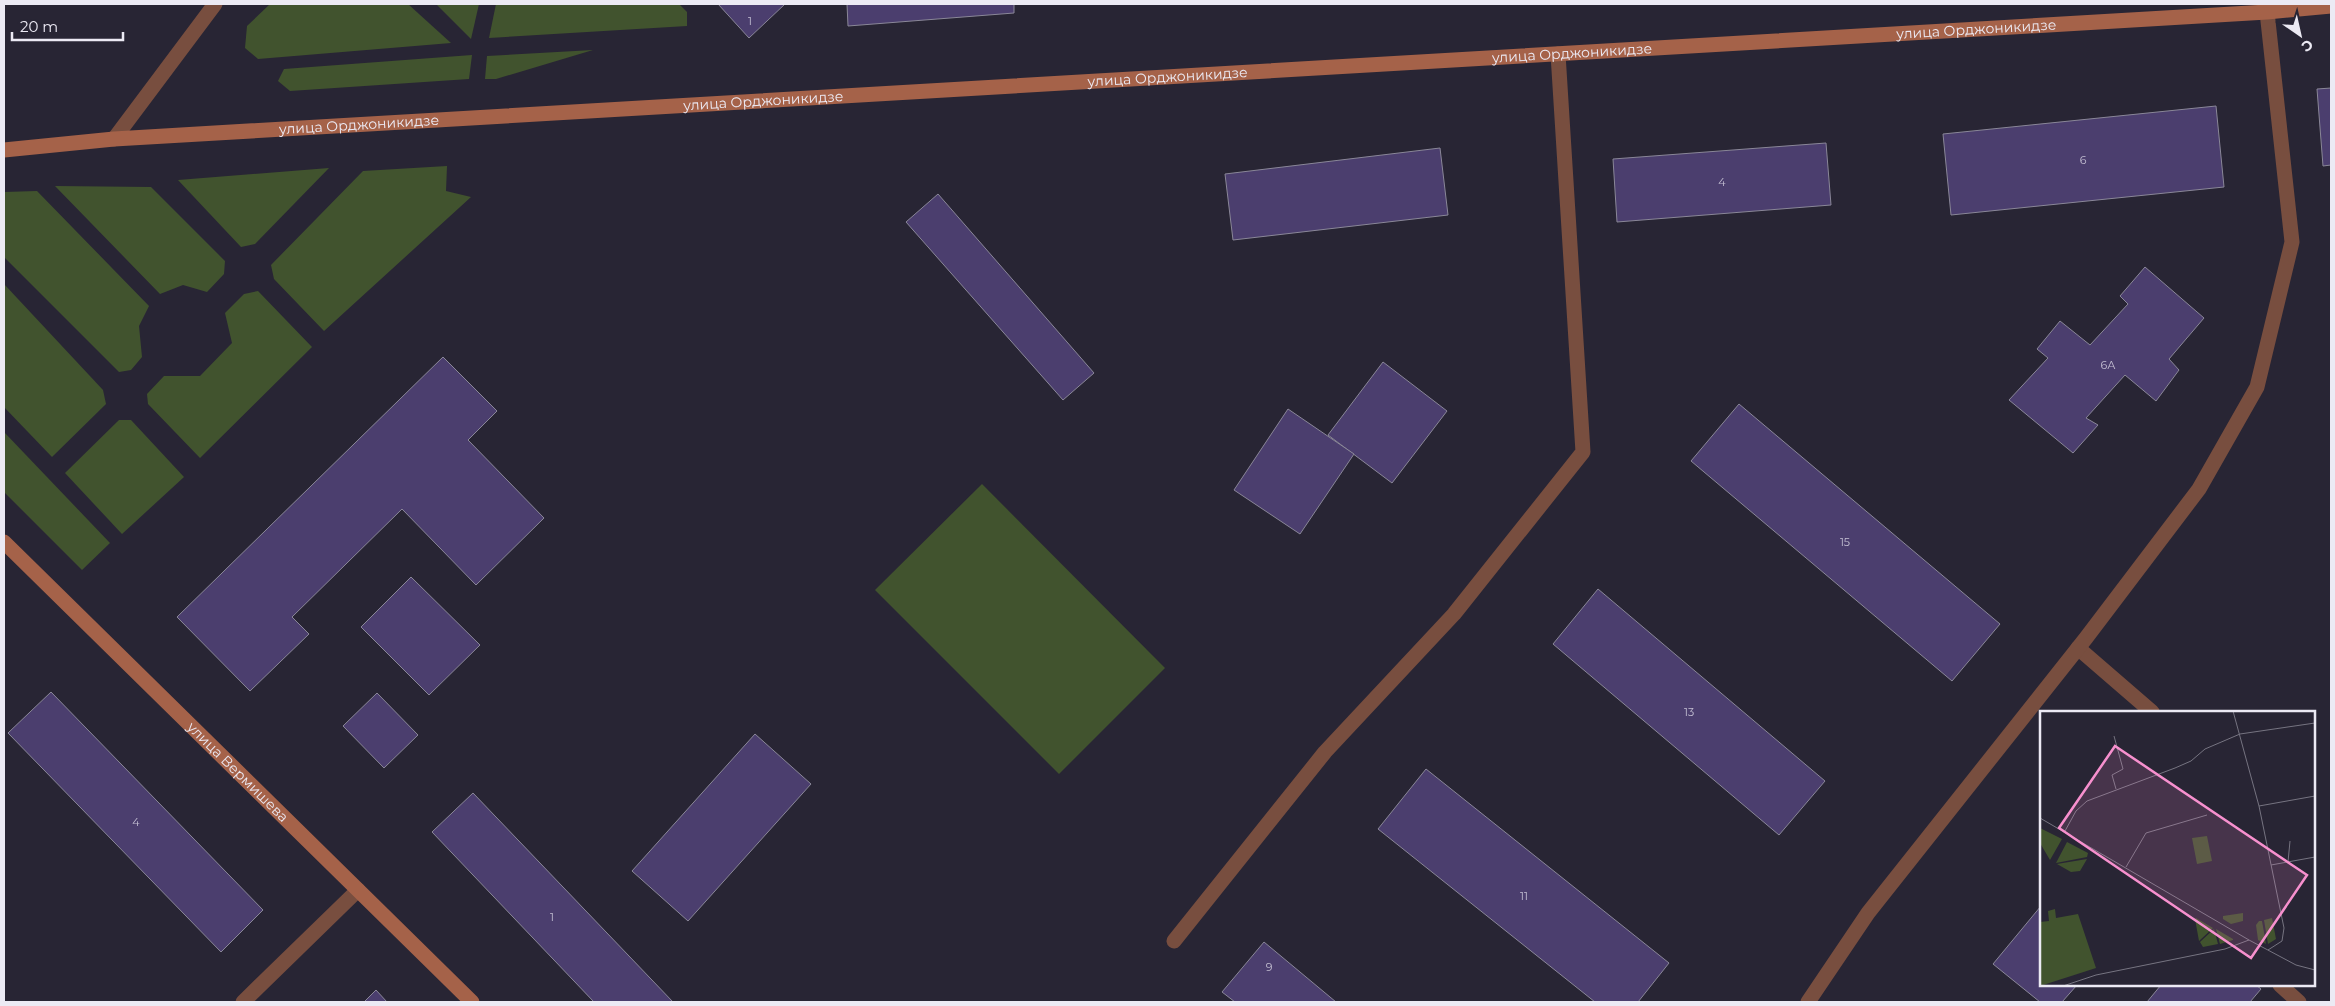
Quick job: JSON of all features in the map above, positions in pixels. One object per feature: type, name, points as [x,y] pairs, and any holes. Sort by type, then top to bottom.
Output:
[{"type":"street","points":[[114,139],[215,4]]},
{"type":"street","name":"улица Орджоникидзе","points":[[4,150],[114,139],[2268,12],[2331,6]]},
{"type":"street","points":[[1808,1002],[1868,913],[2078,648],[2199,489],[2257,387],[2292,242],[2268,12]]},
{"type":"street","points":[[1174,940],[1325,752],[1454,614],[1583,452],[1558,54]]},
{"type":"street","name":"улица Вермишева","points":[[4,542],[472,1002]]},
{"type":"street","points":[[2078,648],[2151,711]]},
{"type":"street","points":[[243,1002],[358,890]]},
{"type":"street","points":[[2281,986],[2299,1002]]},
{"type":"green space","points":[[270,4],[408,4],[451,43],[258,59],[245,48],[247,26]]},
{"type":"green space","points":[[436,4],[479,4],[471,39]]},
{"type":"green space","points":[[496,4],[679,4],[687,12],[687,26],[489,38]]},
{"type":"green space","points":[[593,50],[496,79],[485,79],[487,56]]},
{"type":"green space","points":[[472,55],[469,79],[290,91],[278,81],[284,69]]},
{"type":"green space","points":[[447,166],[446,191],[471,197],[324,331],[274,279],[271,265],[363,171]]},
{"type":"green space","points":[[329,168],[255,244],[241,247],[178,180]]},
{"type":"green space","points":[[55,186],[151,187],[225,261],[224,274],[207,292],[183,285],[160,294]]},
{"type":"green space","points":[[37,191],[149,306],[139,326],[142,357],[131,370],[119,372],[4,257],[4,192]]},
{"type":"green space","points":[[4,284],[103,390],[106,404],[52,457],[4,407]]},
{"type":"green space","points":[[258,291],[312,347],[200,458],[148,404],[147,394],[164,376],[200,376],[232,343],[225,313],[244,294]]},
{"type":"green space","points":[[119,420],[131,420],[184,477],[122,534],[65,473]]},
{"type":"green space","points":[[4,432],[110,543],[82,570],[4,492]]},
{"type":"green space","points":[[982,484],[1165,668],[1059,774],[875,590]]},
{"type":"building","points":[[718,4],[785,4],[749,38]]},
{"type":"building","points":[[847,4],[1014,4],[1014,13],[848,26]]},
{"type":"building","points":[[2331,88],[2331,165],[2323,166],[2317,89]]},
{"type":"building","points":[[2216,106],[2224,187],[1951,215],[1943,134]]},
{"type":"building","points":[[1826,143],[1831,205],[1617,222],[1613,159]]},
{"type":"building","points":[[1440,148],[1448,215],[1233,240],[1225,174]]},
{"type":"building","points":[[938,194],[1094,373],[1063,400],[906,222]]},
{"type":"building","points":[[2145,267],[2204,318],[2169,359],[2179,370],[2156,401],[2125,375],[2086,418],[2098,425],[2073,453],[2009,400],[2048,358],[2037,349],[2060,321],[2090,345],[2128,304],[2120,296]]},
{"type":"building","points":[[443,357],[497,411],[468,440],[544,518],[476,585],[402,509],[292,617],[309,634],[250,691],[177,617]]},
{"type":"building","points":[[1383,362],[1447,411],[1392,483],[1328,435]]},
{"type":"building","points":[[1739,404],[2000,624],[1952,681],[1691,461]]},
{"type":"building","points":[[1288,409],[1354,454],[1300,534],[1234,490]]},
{"type":"building","points":[[411,577],[480,645],[429,695],[361,627]]},
{"type":"building","points":[[1598,589],[1825,781],[1779,835],[1553,644]]},
{"type":"building","points":[[51,692],[263,910],[221,952],[8,733]]},
{"type":"building","points":[[377,693],[418,735],[384,768],[343,726]]},
{"type":"building","points":[[755,734],[811,784],[688,921],[632,871]]},
{"type":"building","points":[[1426,769],[1669,963],[1638,1002],[1595,1002],[1378,829]]},
{"type":"building","points":[[473,793],[673,1002],[594,1002],[432,832]]},
{"type":"building","points":[[2040,907],[2040,986],[2076,986],[2062,1002],[2040,1002],[1993,964]]},
{"type":"building","points":[[1264,942],[1336,1002],[1235,1002],[1222,992]]},
{"type":"building","points":[[2160,986],[2257,986],[2261,989],[2250,1002],[2147,1002]]},
{"type":"building","points":[[376,990],[387,1002],[364,1002]]}]
